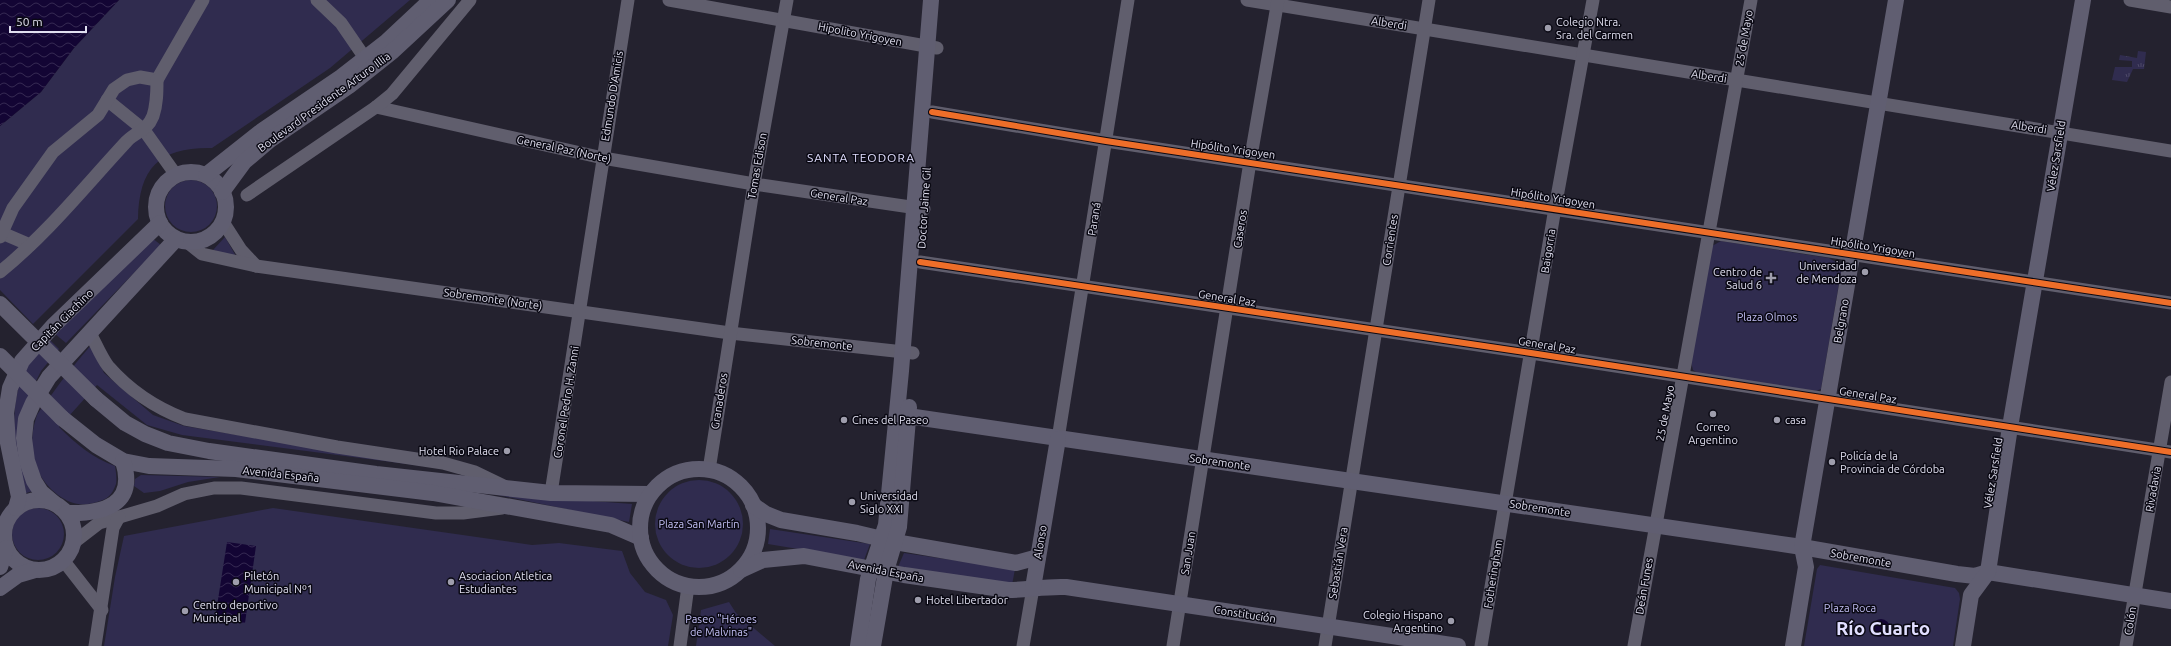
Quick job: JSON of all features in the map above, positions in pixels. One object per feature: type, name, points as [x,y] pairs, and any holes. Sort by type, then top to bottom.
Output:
[{"type":"main road","name":"Boulevard Presidente Arturo Illia","points":[[206,175],[263,130],[304,103],[386,42],[431,0]]},
{"type":"main road","name":"Boulevard Presidente Arturo Illia","points":[[222,192],[244,162],[270,140],[349,86],[393,51],[448,0]]},
{"type":"main road","name":"Doctor Jaime Gil","points":[[908,352],[920,262],[919,209],[932,112],[931,0]]},
{"type":"main road","name":"Doctor Jaime Gil","points":[[888,540],[899,527],[908,416],[908,352],[919,209],[932,47],[941,0]]},
{"type":"main road","name":"Belgrano","points":[[1802,547],[1896,0]]},
{"type":"main road","name":"Vélez Sarsfield","points":[[1988,572],[2010,427],[2059,132],[2083,0]]},
{"type":"main road","points":[[196,172],[206,175],[217,184],[222,192],[226,204],[223,222],[215,233],[207,238],[181,240],[166,232],[160,223],[156,212],[156,201],[160,190],[167,181],[176,175],[196,172]]},
{"type":"main road","name":"Capitán Giachino","points":[[16,508],[19,497],[8,444],[6,413],[10,388],[22,361],[53,326],[160,223]]},
{"type":"main road","points":[[0,588],[18,575],[35,570],[45,570],[63,560],[73,543],[73,528],[67,514],[41,492],[34,481],[27,461],[24,438],[26,419],[33,403],[49,377],[181,240]]},
{"type":"main road","name":"Avenida España","points":[[0,304],[96,399],[125,423],[145,434],[168,443],[209,451],[369,473],[551,493],[650,494]]},
{"type":"main road","points":[[858,646],[888,540],[886,525],[908,352]]},
{"type":"main road","name":"Avenida España","points":[[0,356],[62,418],[96,445],[123,461],[149,466],[236,469],[433,493],[611,524],[641,538]]},
{"type":"main road","name":"Sobremonte","points":[[908,416],[1802,547],[1957,574],[1975,576],[1988,572],[2171,602]]},
{"type":"main road","name":"Alonso","points":[[1033,588],[1058,438]]},
{"type":"main road","points":[[67,514],[84,514],[101,510],[113,505],[122,496],[126,485],[126,472],[123,461]]},
{"type":"main road","points":[[690,469],[709,470],[727,476],[743,488],[753,505],[758,522],[757,539],[751,555],[741,570],[726,581],[707,587],[688,586],[672,580],[657,570],[647,555],[641,538],[641,519],[650,494],[657,486],[672,475],[690,469]]},
{"type":"main road","points":[[35,570],[23,566],[13,559],[6,548],[4,527],[8,517],[16,508],[34,500],[44,500],[54,503]]},
{"type":"main road","points":[[753,505],[766,514],[781,520],[888,540],[1016,563],[1038,557]]},
{"type":"main road","points":[[1793,646],[1806,567],[1802,547]]},
{"type":"main road","points":[[0,567],[6,548]]},
{"type":"main road","name":"Avenida España","points":[[741,570],[763,560],[804,556],[879,570],[1008,590],[1033,588]]},
{"type":"main road","points":[[873,646],[879,570]]},
{"type":"main road","points":[[1963,646],[1972,595],[1988,572]]},
{"type":"main road","name":"Constitución","points":[[1033,588],[1047,586],[1066,587],[1458,646]]},
{"type":"street","points":[[0,272],[30,245],[81,194],[129,139],[144,130],[153,116],[157,100],[157,80],[203,0]]},
{"type":"street","points":[[316,0],[341,23],[365,58]]},
{"type":"street","points":[[247,195],[376,108],[392,94],[470,0]]},
{"type":"street","name":"Edmundo D'Amicis","points":[[580,311],[628,0]]},
{"type":"street","name":"Hipolito Yrigoyen","points":[[669,0],[932,47]]},
{"type":"street","name":"Tomas Edison","points":[[730,333],[754,184],[787,0]]},
{"type":"street","name":"Paraná","points":[[1058,438],[1084,286],[1128,0]]},
{"type":"street","name":"Alberdi","points":[[1247,0],[1278,2],[1424,29],[2171,151]]},
{"type":"street","name":"Corrientes","points":[[1350,480],[1429,0]]},
{"type":"street","name":"Baigorria","points":[[1505,503],[1555,208],[1593,0]]},
{"type":"street","name":"25 de Mayo","points":[[1654,526],[1751,0]]},
{"type":"street","points":[[2130,0],[2171,7]]},
{"type":"street","name":"Caseros","points":[[1204,459],[1250,162],[1278,2]]},
{"type":"street","points":[[30,245],[1,235],[13,208],[53,152],[98,115],[114,89],[127,80],[140,77],[157,80]]},
{"type":"street","points":[[107,100],[144,130],[176,175]]},
{"type":"street","name":"General Paz (Norte)","points":[[376,108],[603,158],[754,184]]},
{"type":"street","name":"Hipólito Yrigoyen","points":[[932,112],[1106,141],[1555,208],[1709,234],[1853,254],[2171,303]]},
{"type":"street","name":"General Paz","points":[[754,184],[919,209]]},
{"type":"street","points":[[223,222],[241,250],[256,266]]},
{"type":"street","name":"Sobremonte (Norte)","points":[[181,240],[202,254],[256,266],[730,333]]},
{"type":"street","name":"General Paz","points":[[920,262],[1375,331],[1531,353],[2165,451]]},
{"type":"street","name":"Coronel Pedro H. Zanni","points":[[551,493],[580,311]]},
{"type":"street","name":"Avenida España","points":[[90,333],[107,365],[143,398],[165,412],[185,419],[336,447],[443,463],[475,472],[509,488]]},
{"type":"street","name":"Sobremonte","points":[[730,333],[908,352]]},
{"type":"street","name":"Granaderos","points":[[709,470],[730,333]]},
{"type":"street","name":"Rivadavia","points":[[2135,596],[2165,451],[2171,382]]},
{"type":"street","name":"San Juan","points":[[1173,646],[1204,459]]},
{"type":"street","name":"Sebastián Vera","points":[[1325,646],[1350,480]]},
{"type":"street","name":"Avenida España","points":[[73,543],[99,523],[157,506],[184,494],[214,488],[242,488],[436,513],[463,514],[512,507]]},
{"type":"street","name":"Fotheringham","points":[[1481,646],[1505,503]]},
{"type":"street","points":[[95,646],[102,610],[113,528],[119,517]]},
{"type":"street","name":"Deán Funes","points":[[1634,646],[1654,526]]},
{"type":"street","points":[[87,532],[98,532],[111,546]]},
{"type":"street","points":[[63,560],[102,610]]},
{"type":"street","points":[[680,646],[688,586]]},
{"type":"street","name":"Alonso","points":[[1023,646],[1033,588]]},
{"type":"street","name":"Colón","points":[[2126,646],[2135,596]]},
{"type":"green space","points":[[119,0],[410,0],[330,68],[212,148],[179,151],[166,156],[156,164],[148,173],[143,186],[139,201],[138,219],[33,324],[0,290],[0,126],[41,92],[74,48]]},
{"type":"green space","points":[[2138,51],[2146,52],[2144,69],[2133,69],[2127,82],[2112,80],[2115,67],[2132,67],[2132,61],[2119,60],[2120,55],[2137,58]]},
{"type":"green space","points":[[186,180],[196,180],[205,184],[213,192],[217,201],[217,211],[213,220],[205,228],[196,232],[186,232],[177,228],[169,220],[165,211],[165,201],[169,192],[177,184]]},
{"type":"green space","points":[[225,237],[237,258],[213,250]]},
{"type":"green space","points":[[152,238],[161,245],[66,343],[54,333]]},
{"type":"green space","name":"Plaza Olmos","points":[[1721,241],[1829,258],[1842,266],[1821,389],[1816,391],[1699,374],[1693,370],[1691,362],[1712,246]]},
{"type":"green space","points":[[48,338],[59,349],[41,371],[23,407],[33,491],[23,494],[15,442],[15,408],[23,375],[33,356]]},
{"type":"green space","points":[[91,345],[104,373],[153,415],[184,426],[438,468],[182,435],[147,425],[97,385],[59,427],[85,450],[99,459],[115,466],[116,484],[109,496],[97,502],[91,504],[76,504],[67,501],[50,487],[38,470],[32,450],[33,429],[39,412]]},
{"type":"green space","points":[[141,475],[220,477],[188,482],[160,491],[144,493],[134,486],[135,479]]},
{"type":"green space","name":"Plaza San Martín","points":[[699,480],[716,484],[730,493],[739,507],[743,524],[739,541],[730,555],[716,564],[699,568],[682,564],[668,555],[659,541],[655,524],[659,507],[668,493],[682,484]]},
{"type":"green space","points":[[488,493],[632,504],[629,522]]},
{"type":"green space","points":[[33,508],[43,508],[52,512],[60,520],[64,529],[64,539],[60,548],[52,556],[43,560],[33,560],[24,556],[16,548],[12,539],[12,529],[16,520],[24,512]]},
{"type":"green space","name":"Asociacion Atletica Estudiantes","points":[[273,508],[532,545],[559,543],[622,551],[630,573],[645,592],[666,600],[673,615],[668,646],[104,646],[115,577],[124,536]]},
{"type":"green space","points":[[770,529],[870,544],[864,560],[768,544]]},
{"type":"green space","points":[[904,553],[1015,569],[1012,585],[898,567]]},
{"type":"green space","name":"Plaza Roca","points":[[1820,565],[1955,588],[1959,593],[1960,599],[1953,646],[1804,646],[1817,569]]},
{"type":"green space","name":"Paseo \"Héroes de Malvinas\"","points":[[729,602],[736,613],[775,646],[696,646],[701,610]]},
{"type":"water","points":[[0,0],[119,0],[74,48],[41,92],[0,126]]},
{"type":"water","name":"Piletón Municipal Nº1","points":[[227,542],[256,546],[245,623],[215,619]]},
{"type":"water","points":[[1877,619],[1885,619],[1890,624],[1888,635],[1885,637],[1877,637],[1872,632],[1872,624]]},
{"type":"cycle path","points":[[932,112],[1106,141],[2171,303]]},
{"type":"cycle path","points":[[920,262],[1531,353],[2171,452]]},
{"type":"place","name":"Colegio Ntra. Sra. del Carmen","points":[[1548,28]]},
{"type":"place","name":"Universidad de Mendoza","points":[[1865,272]]},
{"type":"place","name":"Centro de Salud 6","points":[[1771,278]]},
{"type":"place","name":"Correo Argentino","points":[[1713,414]]},
{"type":"place","name":"Cines del Paseo","points":[[844,420]]},
{"type":"place","name":"casa","points":[[1777,420]]},
{"type":"place","name":"Hotel Rio Palace","points":[[507,451]]},
{"type":"place","name":"Policía de la Provincia de Córdoba","points":[[1832,462]]},
{"type":"place","name":"Universidad Siglo XXI","points":[[852,502]]},
{"type":"place","name":"Piletón Municipal Nº1","points":[[236,582]]},
{"type":"place","name":"Asociacion Atletica Estudiantes","points":[[451,582]]},
{"type":"place","name":"Hotel Libertador","points":[[918,600]]},
{"type":"place","name":"Centro deportivo Municipal","points":[[185,611]]},
{"type":"place","name":"Colegio Hispano Argentino","points":[[1451,621]]},
{"type":"district","name":"SANTA TEODORA","points":[[861,157]]},
{"type":"district","name":"Río Cuarto","points":[[1883,628]]}]
